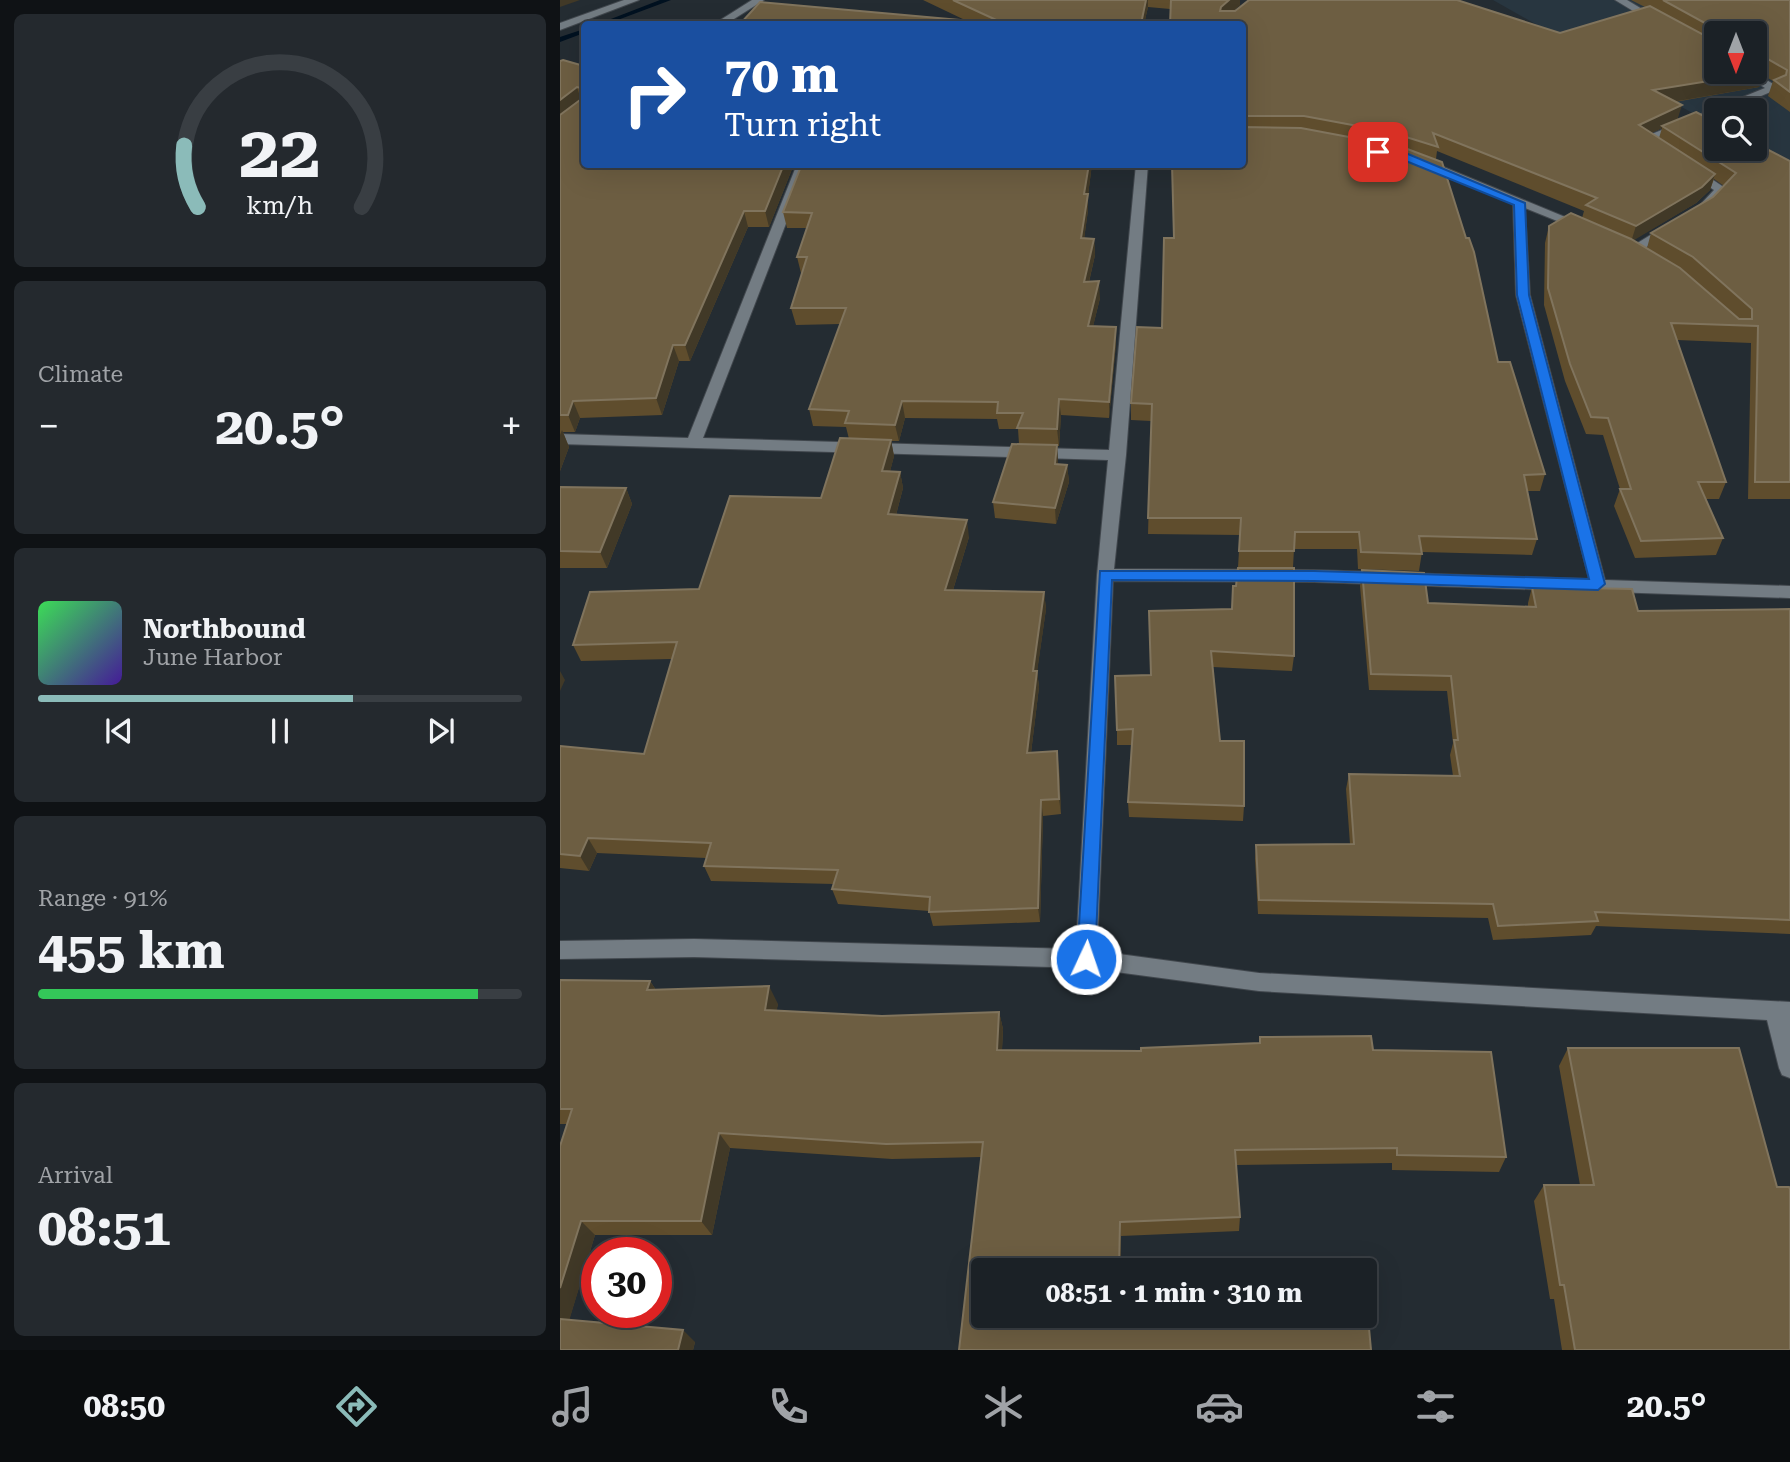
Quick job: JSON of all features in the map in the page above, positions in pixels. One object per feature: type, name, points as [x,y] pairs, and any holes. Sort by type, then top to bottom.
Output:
[{"type":"street","points":[[560,27],[634,0]]},
{"type":"street","points":[[724,21],[759,0]]},
{"type":"street","points":[[1620,0],[1668,28]]},
{"type":"street","points":[[1748,98],[1773,88],[1766,84]]},
{"type":"street","points":[[1665,153],[1643,140],[1704,115]]},
{"type":"street","points":[[1417,161],[1596,233]]},
{"type":"street","points":[[1688,167],[1722,190],[1690,215]]},
{"type":"street","points":[[693,444],[801,168]]},
{"type":"street","points":[[1086,959],[1105,575],[1118,456],[1142,168]]},
{"type":"street","points":[[1519,203],[1523,295],[1598,584]]},
{"type":"street","points":[[1631,250],[1679,222]]},
{"type":"street","points":[[560,439],[1118,456]]},
{"type":"street","points":[[1105,575],[1314,576],[1790,592]]},
{"type":"street","points":[[560,950],[694,948],[1086,959],[1259,982],[1783,1012],[1790,1068]]},
{"type":"shaded area","points":[[1493,0],[1790,0],[1790,167],[1767,155],[1767,98],[1704,98],[1704,120]]},
{"type":"building","points":[[953,0],[1146,0],[1142,21],[998,21]]},
{"type":"building","points":[[1171,0],[1229,0],[1220,11],[1235,11],[1249,0],[1457,0],[1560,33],[1650,6],[1704,35],[1704,82],[1653,90],[1682,105],[1639,125],[1715,174],[1702,187],[1636,226],[1586,205],[1597,198],[1433,133],[1438,147],[1390,132],[1304,116],[1246,116],[1246,21],[1170,21]]},
{"type":"building","points":[[1663,0],[1790,0],[1790,92],[1774,80],[1786,75],[1787,70],[1768,59],[1768,21],[1704,23]]},
{"type":"building","points":[[760,2],[972,21],[743,21]]},
{"type":"building","points":[[560,61],[581,65],[581,88],[577,87],[560,100]]},
{"type":"building","points":[[581,88],[581,168],[782,168],[765,211],[744,211],[685,345],[673,345],[656,398],[573,401],[568,415],[560,415],[560,115],[580,100]]},
{"type":"building","points":[[1696,112],[1704,116],[1704,153],[1662,126]]},
{"type":"building","points":[[1246,127],[1301,128],[1402,147],[1442,162],[1466,238],[1469,238],[1474,252],[1498,362],[1510,362],[1545,474],[1524,475],[1537,539],[1419,536],[1422,554],[1361,552],[1359,532],[1295,532],[1294,551],[1239,551],[1241,518],[1148,518],[1152,404],[1131,403],[1137,327],[1162,328],[1164,238],[1174,238],[1172,168],[1246,168]]},
{"type":"building","points":[[1767,149],[1790,161],[1790,482],[1755,482],[1758,326],[1671,323],[1726,482],[1698,482],[1723,538],[1641,541],[1620,489],[1631,489],[1608,418],[1591,417],[1570,364],[1548,288],[1549,226],[1571,213],[1631,239],[1680,268],[1739,319],[1752,319],[1752,309],[1693,257],[1651,233],[1713,197],[1736,173],[1717,161],[1767,161]]},
{"type":"building","points":[[800,168],[1088,168],[1084,194],[1088,194],[1081,238],[1094,239],[1084,282],[1099,281],[1088,326],[1116,327],[1109,402],[1059,399],[1057,429],[1017,428],[1023,413],[997,413],[998,402],[902,401],[895,425],[845,423],[849,411],[809,409],[846,308],[791,308],[807,257],[797,257],[812,213],[783,212]]},
{"type":"building","points":[[840,438],[891,440],[882,471],[900,472],[888,514],[967,520],[945,590],[1044,592],[1033,671],[1037,671],[1027,753],[1057,751],[1059,799],[1041,800],[1038,908],[929,912],[930,897],[832,889],[838,870],[704,866],[711,843],[588,838],[580,856],[560,854],[560,746],[644,754],[677,642],[573,645],[590,592],[699,589],[730,496],[821,498]]},
{"type":"building","points":[[1012,444],[1057,445],[1055,464],[1067,465],[1055,508],[993,502]]},
{"type":"building","points":[[560,487],[626,488],[600,552],[560,551]]},
{"type":"building","points":[[1238,568],[1294,568],[1294,656],[1211,651],[1220,741],[1244,741],[1244,806],[1128,802],[1133,729],[1117,730],[1115,676],[1151,675],[1149,611],[1232,609],[1233,586],[1236,586]]},
{"type":"building","points":[[1362,570],[1424,573],[1428,603],[1536,607],[1532,587],[1632,589],[1638,611],[1790,609],[1790,920],[1595,912],[1598,921],[1498,926],[1493,904],[1259,900],[1256,845],[1354,844],[1349,774],[1460,776],[1454,740],[1458,740],[1451,676],[1371,674]]},
{"type":"building","points":[[560,980],[650,981],[647,990],[769,986],[765,1010],[882,1016],[999,1012],[997,1050],[1141,1051],[1141,1048],[1260,1043],[1260,1037],[1371,1036],[1373,1050],[1491,1052],[1506,1157],[1397,1155],[1397,1148],[1235,1150],[1240,1217],[1120,1222],[1119,1258],[971,1258],[971,1328],[1369,1328],[1371,1350],[959,1350],[983,1142],[886,1144],[719,1133],[701,1221],[581,1221],[560,1288],[560,1146],[572,1109],[560,1109]]},
{"type":"building","points":[[1568,1048],[1739,1048],[1777,1187],[1790,1189],[1790,1350],[1575,1350],[1564,1285],[1560,1285],[1544,1185],[1594,1185]]},
{"type":"building","points":[[560,1319],[581,1321],[581,1328],[683,1330],[678,1350],[560,1350]]},
{"type":"waterway","points":[[610,21],[667,0]]},
{"type":"waterway","points":[[560,40],[581,32]]},
{"type":"route","points":[[1086,959],[1105,575],[1314,576],[1598,584],[1523,295],[1523,243],[1519,203],[1479,184],[1404,157],[1378,152]]}]
